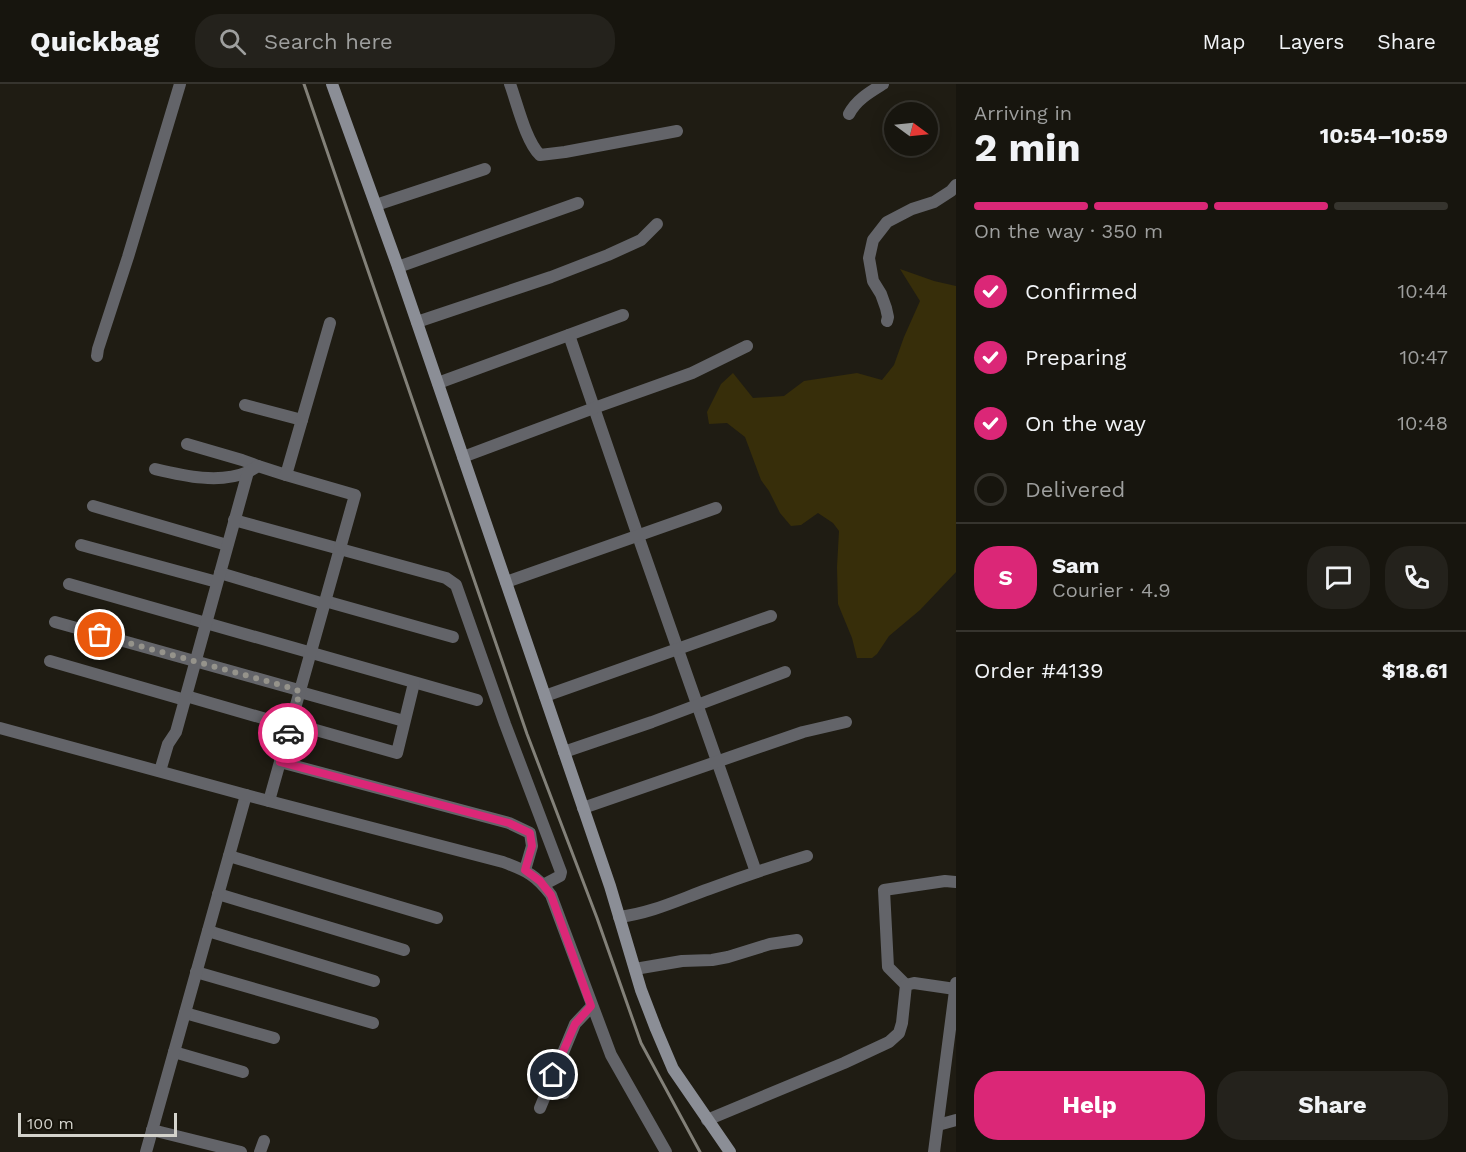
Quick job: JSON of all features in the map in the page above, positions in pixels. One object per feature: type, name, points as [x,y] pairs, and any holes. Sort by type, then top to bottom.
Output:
[{"type":"main road","points":[[332,84],[398,267],[584,808],[656,1029],[673,1069],[729,1152]]},
{"type":"street","points":[[97,356],[180,84]]},
{"type":"street","points":[[510,84],[528,137],[540,154],[565,152],[677,131]]},
{"type":"street","points":[[849,114],[853,106],[883,84]]},
{"type":"street","points":[[376,206],[485,169]]},
{"type":"street","points":[[887,321],[886,308],[873,281],[869,258],[873,240],[887,222],[912,209],[933,202],[951,191],[956,185]]},
{"type":"street","points":[[398,267],[579,203]]},
{"type":"street","points":[[417,322],[551,277],[608,255],[641,240],[657,224]]},
{"type":"street","points":[[438,383],[622,315]]},
{"type":"street","points":[[286,475],[330,323]]},
{"type":"street","points":[[569,335],[756,872]]},
{"type":"street","points":[[463,457],[692,373],[747,346]]},
{"type":"street","points":[[245,405],[302,420]]},
{"type":"street","points":[[187,444],[242,460],[253,469],[286,475],[355,495],[269,801]]},
{"type":"street","points":[[155,469],[215,478],[238,476],[253,469]]},
{"type":"street","points":[[160,771],[168,744],[176,732],[234,520],[253,469]]},
{"type":"street","points":[[93,506],[227,545]]},
{"type":"street","points":[[506,582],[716,508]]},
{"type":"street","points":[[234,520],[453,581],[561,872],[557,879],[543,885]]},
{"type":"street","points":[[81,545],[325,602],[453,637]]},
{"type":"street","points":[[69,584],[477,700]]},
{"type":"street","points":[[545,696],[771,616]]},
{"type":"street","points":[[55,622],[405,721]]},
{"type":"street","points":[[50,661],[397,753],[414,683]]},
{"type":"street","points":[[564,752],[785,672]]},
{"type":"street","points":[[584,808],[803,732],[846,722]]},
{"type":"street","points":[[0,728],[503,862],[525,870],[551,895],[611,1055],[666,1152]]},
{"type":"street","points":[[280,762],[509,823],[530,833],[532,846],[525,870]]},
{"type":"street","points":[[146,1152],[246,795]]},
{"type":"street","points":[[229,856],[437,918]]},
{"type":"street","points":[[619,917],[661,908],[756,872],[807,856]]},
{"type":"street","points":[[906,985],[888,968],[884,890],[945,881],[956,882]]},
{"type":"street","points":[[218,894],[404,950]]},
{"type":"street","points":[[208,931],[374,981]]},
{"type":"street","points":[[635,969],[682,961],[712,960],[770,944],[797,940]]},
{"type":"street","points":[[196,972],[373,1023]]},
{"type":"street","points":[[906,985],[914,983],[956,986],[934,1152]]},
{"type":"street","points":[[707,1120],[833,1068],[889,1042],[899,1033],[902,1023],[906,985]]},
{"type":"street","points":[[540,1108],[575,1024],[591,1006]]},
{"type":"street","points":[[185,1013],[274,1038]]},
{"type":"street","points":[[174,1052],[243,1072]]},
{"type":"street","points":[[549,1086],[564,1093]]},
{"type":"street","points":[[938,1125],[956,1120]]},
{"type":"street","points":[[152,1130],[241,1152]]},
{"type":"shaded area","points":[[900,269],[956,286],[956,572],[920,610],[889,636],[877,654],[872,658],[857,658],[852,638],[838,604],[839,531],[833,523],[818,513],[801,525],[791,526],[780,513],[761,480],[745,437],[727,423],[709,424],[707,412],[721,384],[733,373],[753,398],[784,396],[804,381],[857,373],[882,380],[894,365],[920,301]]},
{"type":"railway","points":[[304,84],[527,734],[597,918],[641,1043],[700,1152]]},
{"type":"way so far","points":[[100,635],[295,689],[300,692],[288,733]]},
{"type":"route","points":[[288,733],[280,762],[509,823],[530,833],[532,846],[525,870],[540,881],[551,895],[591,1006],[575,1024],[553,1075]]}]
